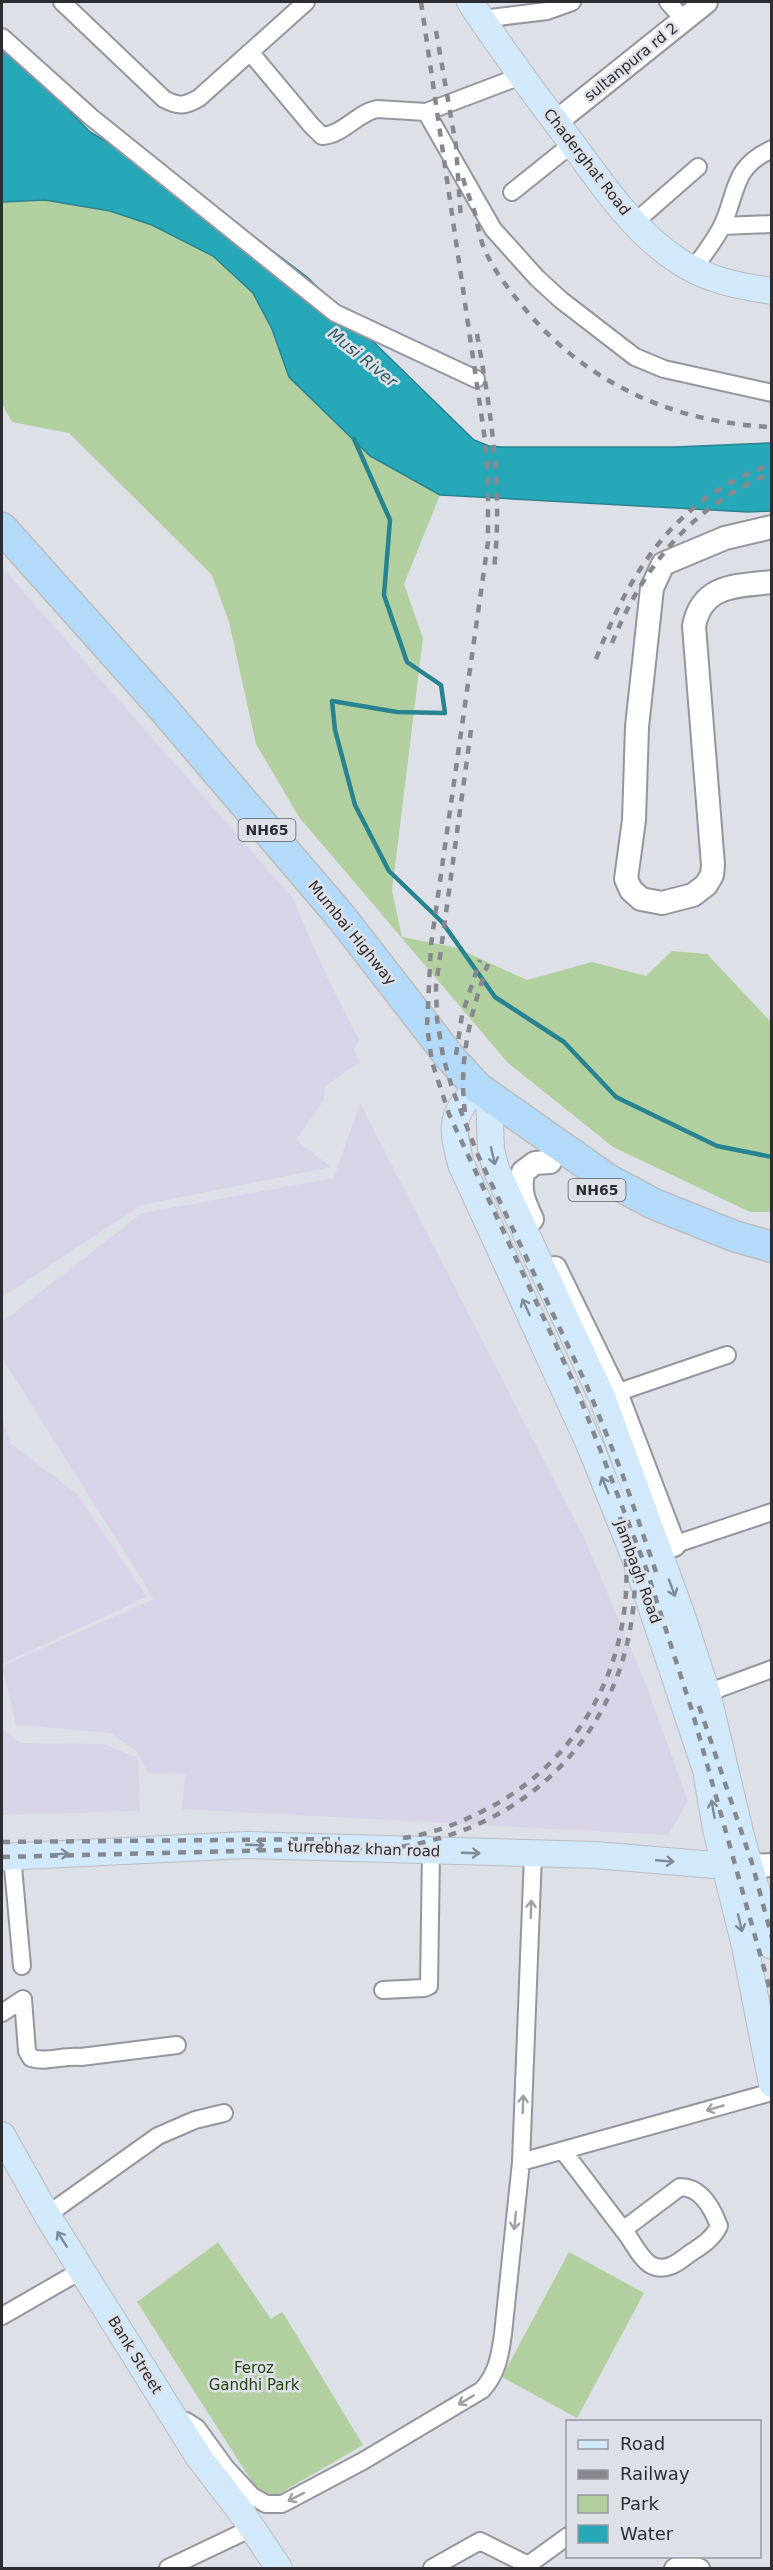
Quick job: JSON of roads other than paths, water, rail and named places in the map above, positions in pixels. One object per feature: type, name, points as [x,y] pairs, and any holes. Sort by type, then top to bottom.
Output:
[{"type":"highway","name":"Mumbai Highway","points":[[2,528],[161,706],[334,909],[449,1056],[479,1103],[645,1199],[734,1236],[771,1247]]},
{"type":"highway","name":"Mumbai Highway","points":[[2,550],[303,895],[359,965],[479,1103],[549,1162],[669,1228],[729,1252],[771,1263]]},
{"type":"main road","name":"Chaderghat Road","points":[[476,10],[521,76],[610,195],[634,223],[676,260],[693,270],[735,285],[771,291]]},
{"type":"main road","name":"Jambagh Road","points":[[750,1866],[716,1829],[705,1770],[634,1558],[591,1448],[461,1164],[454,1131],[455,1121],[479,1103],[496,1169],[602,1397],[666,1547],[707,1693],[750,1866],[745,1946],[768,2036],[771,2084]]},
{"type":"main road","name":"turrebhaz khan road","points":[[7,1857],[246,1845],[595,1856],[750,1866]]},
{"type":"main road","points":[[750,1866],[771,1946]]},
{"type":"main road","name":"Bank Street","points":[[2,2135],[47,2215],[198,2456],[279,2568]]},
{"type":"street","points":[[62,2],[164,99],[176,106],[186,106],[200,98],[306,2]]},
{"type":"street","points":[[476,10],[548,11],[572,2]]},
{"type":"street","points":[[668,2],[683,19]]},
{"type":"street","name":"sultanpura rd 2","points":[[556,122],[706,2]]},
{"type":"street","points":[[2,37],[91,117],[335,313],[476,379]]},
{"type":"street","points":[[250,52],[310,125],[322,136],[330,135],[369,111],[377,109],[426,112],[521,76]]},
{"type":"street","points":[[426,112],[493,229],[537,278],[561,300],[635,357],[664,369],[771,393]]},
{"type":"street","points":[[512,192],[572,144]]},
{"type":"street","points":[[693,270],[722,226],[736,182],[749,164],[771,149]]},
{"type":"street","points":[[634,223],[698,167]]},
{"type":"street","points":[[722,226],[771,224]]},
{"type":"street","points":[[771,527],[725,538],[663,564],[651,588],[637,727],[634,820],[626,879],[631,890],[641,899],[662,903],[693,895],[706,885],[712,875],[694,626],[699,609],[709,597],[729,586],[771,582]]},
{"type":"street","points":[[549,1162],[535,1163],[523,1172],[520,1185],[522,1198],[616,1393],[666,1547],[771,1512]]},
{"type":"street","points":[[616,1393],[727,1355]]},
{"type":"street","points":[[707,1693],[771,1669]]},
{"type":"street","points":[[383,1990],[429,1986],[431,1851]]},
{"type":"street","points":[[175,2420],[186,2421],[197,2428],[226,2468],[252,2496],[260,2502],[273,2505],[282,2504],[326,2482],[482,2390],[492,2380],[500,2359],[521,2163],[533,1855]]},
{"type":"street","points":[[7,1857],[22,1966]]},
{"type":"street","points":[[2,2013],[23,1999],[27,2051],[31,2058],[39,2061],[177,2045]]},
{"type":"street","points":[[521,2163],[771,2092]]},
{"type":"street","points":[[47,2215],[158,2136],[195,2120],[224,2113]]},
{"type":"street","points":[[563,2151],[623,2230],[651,2265],[663,2268],[676,2264],[706,2243],[716,2234],[719,2226],[700,2193],[691,2187],[680,2187],[623,2230]]},
{"type":"street","points":[[2,2316],[82,2270]]},
{"type":"street","points":[[168,2568],[186,2565],[252,2528]]},
{"type":"street","points":[[432,2568],[480,2541],[528,2565],[566,2537]]},
{"type":"street","points":[[673,2568],[685,2560],[699,2567]]},
{"type":"water","name":"Musi River","points":[[2,29],[57,98],[90,132],[167,177],[237,224],[307,277],[474,440],[489,446],[502,447],[675,447],[771,443],[771,511],[748,512],[440,495],[370,456],[289,377],[272,329],[253,293],[213,256],[152,225],[110,211],[45,200],[2,202]]},
{"type":"waterway","points":[[354,439],[390,520],[384,595],[407,662],[441,685],[445,713],[397,712],[332,701],[335,730],[355,805],[389,871],[442,922],[495,997],[564,1042],[616,1097],[717,1146],[772,1157]]},
{"type":"railway","points":[[421,2],[485,440],[488,478],[488,542],[431,945],[427,1026],[432,1062],[449,1114],[577,1390],[646,1568],[693,1714],[772,1997]]},
{"type":"railway","points":[[436,31],[456,146],[461,221]]},
{"type":"railway","points":[[463,178],[475,213],[482,244],[497,272],[525,309],[576,359],[635,395],[668,408],[736,424],[772,427]]},
{"type":"railway","points":[[477,334],[494,451],[497,510],[494,569]]},
{"type":"railway","points":[[596,659],[625,595],[661,540],[683,517],[709,496],[738,478],[772,464]]},
{"type":"railway","points":[[612,643],[639,588],[674,541],[718,502],[772,473]]},
{"type":"railway","points":[[471,730],[436,986],[437,1019],[443,1056],[452,1088],[477,1153],[587,1386],[622,1473],[656,1572]]},
{"type":"railway","points":[[456,1055],[462,1015],[480,960]]},
{"type":"railway","points":[[465,1112],[463,1093],[465,1055],[471,1018],[488,964]]},
{"type":"railway","points":[[403,1838],[463,1821],[520,1789],[553,1760],[581,1726],[602,1689],[617,1648],[625,1606],[626,1562],[620,1517]]},
{"type":"railway","points":[[2,1857],[399,1847],[453,1834],[502,1812],[543,1783],[578,1746],[605,1704],[624,1656],[634,1605],[634,1549]]},
{"type":"railway","points":[[699,1706],[752,1863],[772,1938]]},
{"type":"railway","points":[[2,1842],[340,1839]]},
{"type":"park label","name":"Feroz Gandhi Park","points":[[254,2376]]}]
